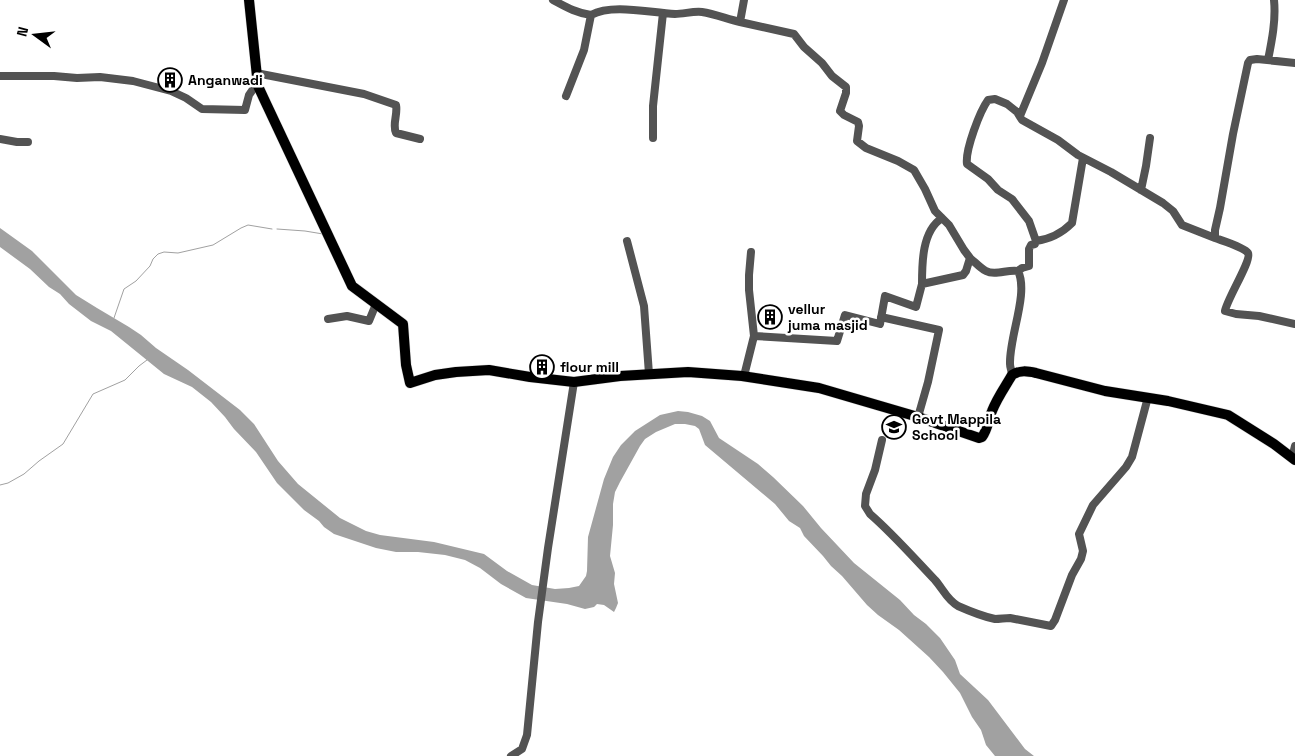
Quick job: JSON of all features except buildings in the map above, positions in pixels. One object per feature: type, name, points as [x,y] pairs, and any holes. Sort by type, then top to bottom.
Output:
[{"type":"main road","points":[[250,0],[257,78],[264,99],[352,286],[403,324],[406,365],[410,383],[435,375],[489,370],[574,382],[620,376],[688,372],[744,376],[819,388],[918,417],[978,438],[982,437],[987,430],[992,411],[1012,375],[1024,371],[1228,415],[1294,459]]},
{"type":"street","points":[[553,0],[579,13],[591,15],[611,9],[678,14],[701,12],[794,34],[832,76],[846,86],[840,111],[858,122],[857,141],[866,148],[898,161],[914,170],[935,211],[949,225],[964,250],[970,258],[991,273],[1018,271],[1029,266],[1029,249],[1031,245],[1035,244],[1036,241],[1048,240],[1072,223],[1083,158]]},
{"type":"street","points":[[740,22],[744,0]]},
{"type":"street","points":[[1020,116],[1042,63],[1064,0]]},
{"type":"street","points":[[1268,60],[1274,28],[1274,0]]},
{"type":"street","points":[[654,138],[653,106],[663,13]]},
{"type":"street","points":[[566,96],[584,50],[591,15]]},
{"type":"street","points":[[1216,238],[1215,230],[1248,63],[1250,60],[1256,59],[1295,63]]},
{"type":"street","points":[[0,76],[77,78],[100,76],[133,81],[171,91],[202,109],[245,110],[249,95],[257,78],[364,94],[396,106],[394,128],[396,133],[420,139]]},
{"type":"street","points":[[1036,241],[1028,221],[1012,199],[967,164],[966,159],[972,137],[983,106],[988,100],[995,99],[1007,104],[1017,112],[1022,120],[1058,140],[1083,158],[1112,172],[1163,203],[1173,211],[1182,225],[1242,248],[1247,252],[1249,256],[1248,263],[1228,300],[1225,311],[1295,324]]},
{"type":"street","points":[[1141,190],[1150,138]]},
{"type":"street","points":[[0,139],[28,142]]},
{"type":"street","points":[[881,320],[886,296],[916,306],[922,284],[922,268],[927,238],[936,221],[942,218]]},
{"type":"street","points":[[627,241],[644,306],[650,374]]},
{"type":"street","points":[[744,376],[754,336],[749,290],[751,252]]},
{"type":"street","points":[[922,284],[963,275],[970,258]]},
{"type":"street","points":[[1012,375],[1010,364],[1012,342],[1022,287],[1018,271]]},
{"type":"street","points":[[328,319],[348,316],[369,321],[376,304]]},
{"type":"street","points":[[754,336],[838,341],[845,315],[939,330],[928,382],[918,417]]},
{"type":"street","points":[[511,756],[522,749],[526,735],[548,548],[574,382]]},
{"type":"street","points":[[882,440],[875,470],[866,494],[865,506],[870,514],[912,556],[957,606],[991,618],[1010,618],[1051,626],[1083,551],[1079,534],[1092,505],[1126,468],[1132,457],[1148,398]]},
{"type":"street","points":[[1294,459],[1295,446]]},
{"type":"shaded area","points":[[0,228],[32,251],[76,295],[141,335],[240,410],[254,424],[278,461],[298,484],[340,518],[366,531],[380,535],[434,542],[484,554],[507,571],[532,585],[555,589],[569,588],[579,586],[586,576],[588,537],[604,479],[613,457],[621,445],[635,431],[660,415],[678,411],[702,416],[710,421],[719,438],[758,464],[773,477],[803,506],[854,563],[900,600],[940,638],[955,660],[960,674],[988,700],[1025,749],[1034,756],[995,756],[986,745],[981,730],[960,693],[943,672],[899,630],[867,605],[804,536],[800,528],[789,521],[775,504],[705,445],[699,429],[695,426],[675,424],[645,439],[615,492],[610,556],[615,573],[614,584],[618,603],[614,612],[604,605],[597,604],[594,607],[585,609],[567,604],[526,598],[465,560],[445,555],[396,552],[376,548],[334,534],[324,527],[277,483],[256,452],[211,402],[192,387],[164,374],[111,331],[91,321],[69,304],[30,269],[0,247]]},
{"type":"waterway","points":[[114,318],[124,289],[136,281],[158,254],[164,252],[178,253],[213,245],[248,225],[272,229]]},
{"type":"waterway","points":[[277,229],[323,234]]},
{"type":"waterway","points":[[0,485],[8,483],[24,474],[63,444],[93,394],[125,380],[147,360]]},
{"type":"place","name":"Anganwadi","points":[[170,80]]},
{"type":"place","name":"vellur juma masjid","points":[[770,317]]},
{"type":"place","name":"flour mill","points":[[542,367]]},
{"type":"place","name":"Govt Mappila School","points":[[894,427]]}]
